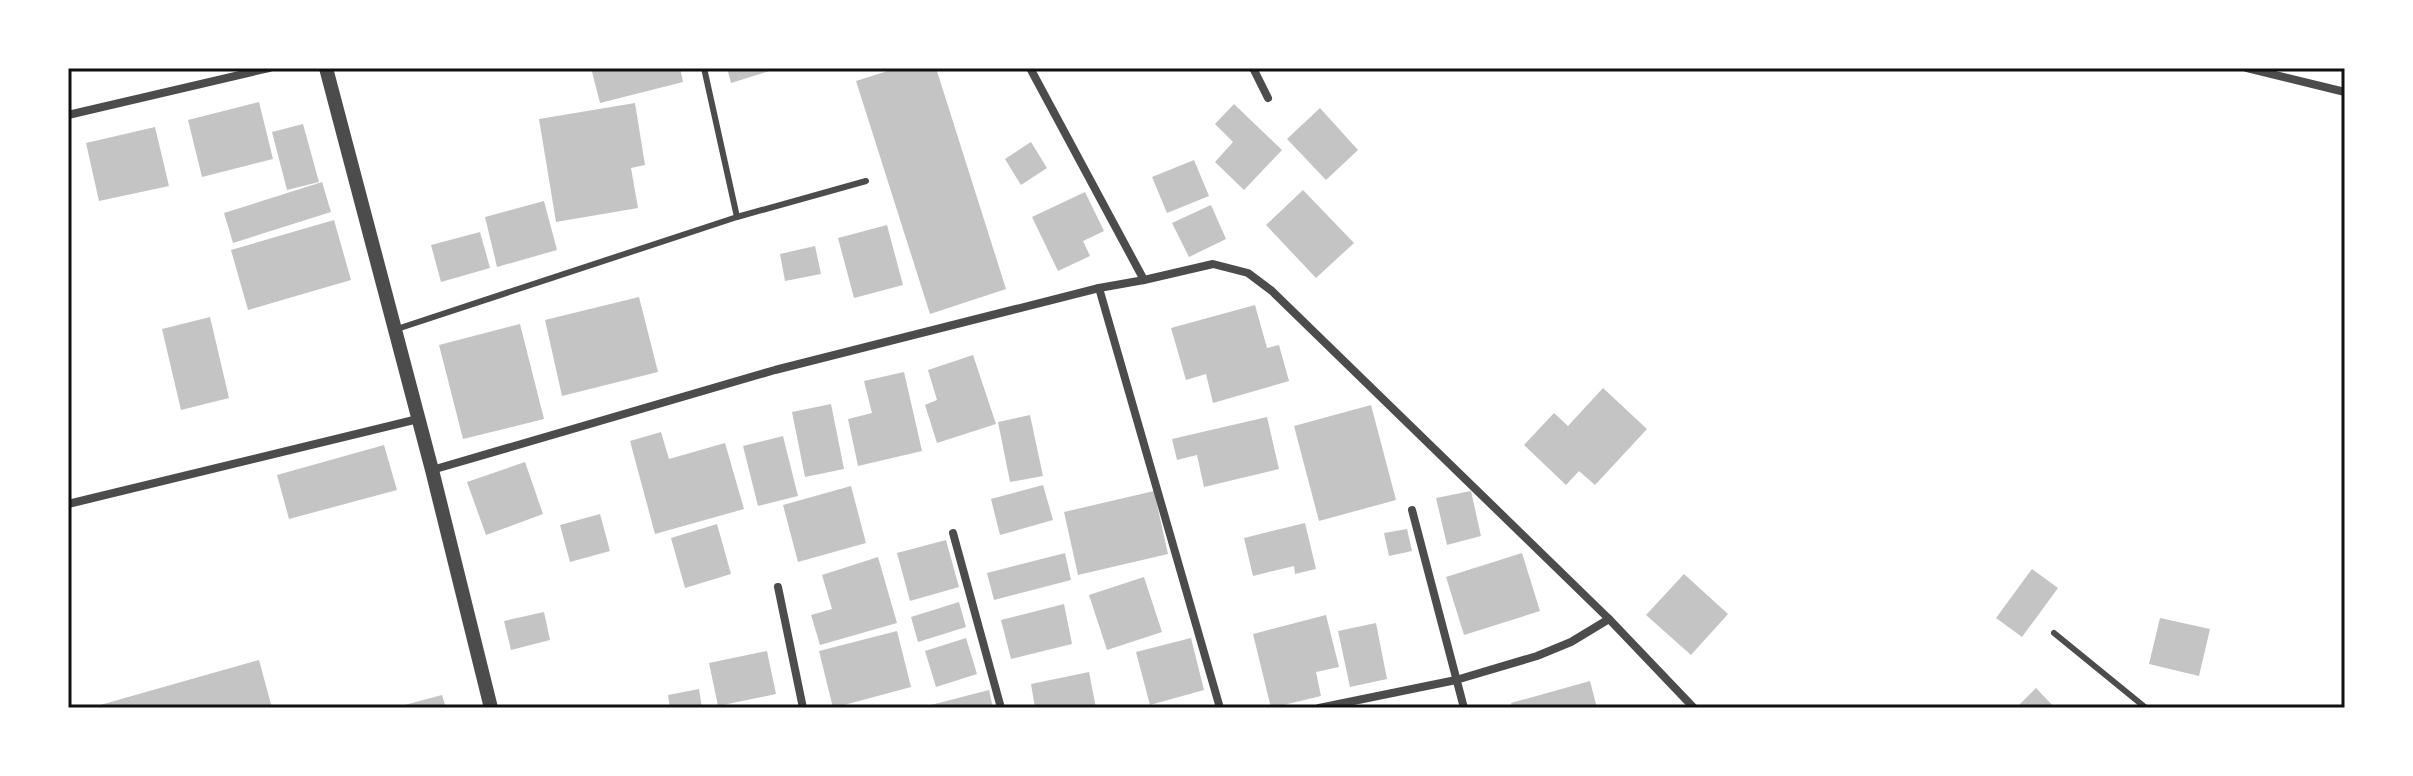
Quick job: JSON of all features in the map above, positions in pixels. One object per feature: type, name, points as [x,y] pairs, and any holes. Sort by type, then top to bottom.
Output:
[{"type":"street","points":[[68,115],[269,68]]},
{"type":"street","points":[[326,68],[491,708]]},
{"type":"street","points":[[1030,68],[1144,280]]},
{"type":"street","points":[[1253,68],[1268,98]]},
{"type":"street","points":[[2247,68],[2345,92]]},
{"type":"street","points":[[432,470],[775,370],[1099,288],[1213,264],[1248,273],[1272,291],[1609,619],[1694,708]]},
{"type":"street","points":[[1099,288],[1220,708]]},
{"type":"street","points":[[68,504],[418,419]]},
{"type":"street","points":[[1412,510],[1464,708]]},
{"type":"street","points":[[953,533],[1001,708]]},
{"type":"street","points":[[778,587],[803,708]]},
{"type":"street","points":[[1319,708],[1456,680],[1571,642],[1609,619]]},
{"type":"lane","points":[[704,68],[737,217]]},
{"type":"lane","points":[[394,330],[737,217],[866,181]]},
{"type":"lane","points":[[2054,633],[2146,708]]},
{"type":"building","points":[[591,68],[680,68],[683,82],[600,103]]},
{"type":"building","points":[[727,68],[776,68],[776,69],[731,83]]},
{"type":"building","points":[[897,68],[936,68],[1006,289],[930,314],[856,81]]},
{"type":"building","points":[[259,102],[273,159],[202,177],[188,120]]},
{"type":"building","points":[[635,103],[645,165],[631,168],[638,208],[556,222],[539,119]]},
{"type":"building","points":[[1234,104],[1282,150],[1244,190],[1215,162],[1233,142],[1215,124]]},
{"type":"building","points":[[1320,108],[1358,150],[1326,180],[1287,139]]},
{"type":"building","points":[[303,124],[319,182],[287,190],[272,132]]},
{"type":"building","points":[[155,127],[169,186],[99,201],[86,143]]},
{"type":"building","points":[[1031,142],[1047,168],[1021,185],[1005,159]]},
{"type":"building","points":[[1194,160],[1209,196],[1167,213],[1152,177]]},
{"type":"building","points":[[322,182],[331,212],[233,243],[224,213]]},
{"type":"building","points":[[1303,190],[1354,243],[1316,278],[1266,225]]},
{"type":"building","points":[[1085,192],[1104,231],[1083,241],[1090,256],[1058,271],[1032,217]]},
{"type":"building","points":[[544,201],[557,250],[497,267],[485,217]]},
{"type":"building","points":[[1211,205],[1226,239],[1189,257],[1172,223]]},
{"type":"building","points":[[334,220],[351,280],[248,310],[231,250]]},
{"type":"building","points":[[887,225],[903,285],[854,298],[838,238]]},
{"type":"building","points":[[480,232],[490,268],[441,282],[431,245]]},
{"type":"building","points":[[815,246],[821,274],[785,281],[780,254]]},
{"type":"building","points":[[639,297],[658,372],[562,396],[545,320]]},
{"type":"building","points":[[1255,305],[1267,348],[1279,345],[1289,381],[1213,403],[1206,374],[1186,380],[1171,328]]},
{"type":"building","points":[[210,317],[229,398],[181,410],[162,329]]},
{"type":"building","points":[[520,324],[544,419],[463,439],[439,345]]},
{"type":"building","points":[[973,355],[996,424],[937,443],[925,405],[937,400],[928,370]]},
{"type":"building","points":[[904,372],[922,451],[858,466],[848,419],[872,413],[864,381]]},
{"type":"building","points":[[1603,388],[1647,429],[1595,485],[1579,471],[1566,485],[1524,445],[1554,413],[1568,426]]},
{"type":"building","points":[[831,404],[844,469],[805,477],[792,412]]},
{"type":"building","points":[[1371,405],[1396,500],[1319,521],[1294,426]]},
{"type":"building","points":[[1030,415],[1043,476],[1010,482],[998,422]]},
{"type":"building","points":[[1267,417],[1279,469],[1204,487],[1197,455],[1177,460],[1172,439]]},
{"type":"building","points":[[661,432],[669,459],[725,443],[744,509],[655,534],[630,441]]},
{"type":"building","points":[[783,436],[798,496],[758,506],[743,446]]},
{"type":"building","points":[[384,445],[397,490],[289,519],[277,475]]},
{"type":"building","points":[[525,462],[543,514],[486,535],[467,482]]},
{"type":"building","points":[[1043,485],[1053,520],[1000,535],[991,499]]},
{"type":"building","points":[[851,486],[866,543],[798,562],[783,505]]},
{"type":"building","points":[[1154,491],[1168,554],[1078,575],[1064,512]]},
{"type":"building","points":[[1471,491],[1481,536],[1447,545],[1436,498]]},
{"type":"building","points":[[600,514],[610,551],[570,562],[560,525]]},
{"type":"building","points":[[1305,523],[1316,569],[1295,574],[1294,566],[1253,576],[1244,538]]},
{"type":"building","points":[[717,524],[731,574],[685,588],[671,538]]},
{"type":"building","points":[[1407,529],[1412,551],[1389,556],[1384,533]]},
{"type":"building","points":[[946,540],[959,587],[910,601],[897,553]]},
{"type":"building","points":[[1065,553],[1071,580],[994,600],[987,573]]},
{"type":"building","points":[[1522,553],[1540,611],[1464,635],[1446,577]]},
{"type":"building","points":[[878,557],[897,623],[820,645],[811,615],[832,609],[822,575]]},
{"type":"building","points":[[2032,569],[2058,588],[2022,637],[1996,618]]},
{"type":"building","points":[[1684,574],[1728,614],[1691,655],[1646,615]]},
{"type":"building","points":[[1144,577],[1162,632],[1107,650],[1089,595]]},
{"type":"building","points":[[959,602],[966,627],[918,642],[911,617]]},
{"type":"building","points":[[1064,604],[1072,644],[1011,659],[1001,620]]},
{"type":"building","points":[[544,612],[550,640],[511,650],[504,621]]},
{"type":"building","points":[[1326,615],[1339,667],[1316,672],[1321,696],[1271,708],[1253,634]]},
{"type":"building","points":[[2160,618],[2210,629],[2199,676],[2149,664]]},
{"type":"building","points":[[1376,623],[1387,679],[1350,687],[1338,631]]},
{"type":"building","points":[[897,631],[911,687],[833,708],[819,651]]},
{"type":"building","points":[[966,638],[977,674],[936,687],[925,651]]},
{"type":"building","points":[[1191,638],[1204,690],[1150,705],[1136,652]]},
{"type":"building","points":[[767,651],[776,694],[718,706],[709,663]]},
{"type":"building","points":[[259,660],[272,708],[93,708],[93,707]]},
{"type":"building","points":[[1089,672],[1096,708],[1035,708],[1031,684]]},
{"type":"building","points":[[1590,681],[1597,708],[1512,708],[1511,703]]},
{"type":"building","points":[[2036,688],[2055,708],[2016,708]]},
{"type":"building","points":[[699,689],[702,708],[670,708],[668,695]]},
{"type":"building","points":[[989,690],[993,708],[923,708],[923,707]]},
{"type":"building","points":[[442,695],[446,708],[397,708],[397,707]]}]
